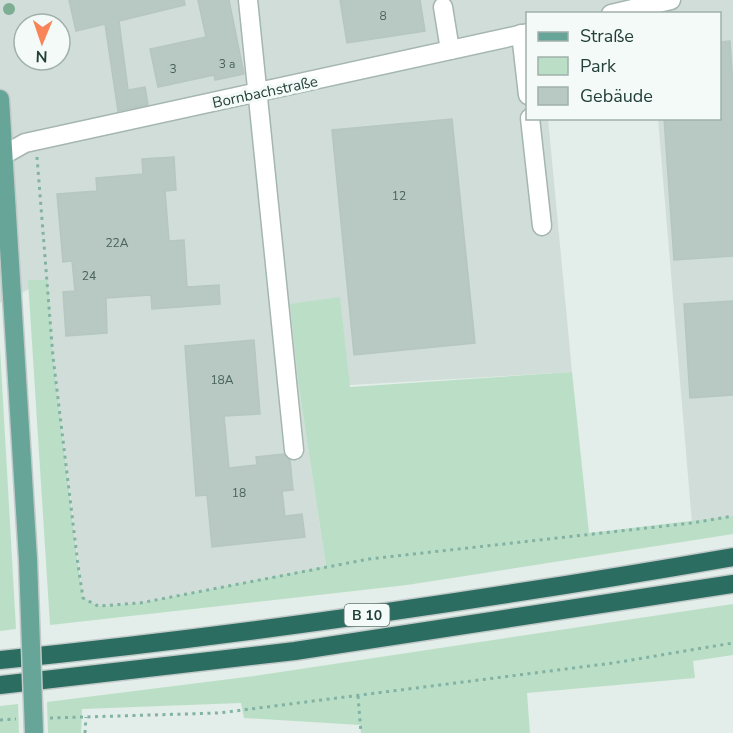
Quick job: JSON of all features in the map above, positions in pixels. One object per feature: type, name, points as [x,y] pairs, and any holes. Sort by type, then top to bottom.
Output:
[{"type":"highway","name":"B 10","points":[[0,660],[290,626],[562,586],[733,557]]},
{"type":"highway","name":"B 10","points":[[0,685],[327,646],[733,584]]},
{"type":"main road","points":[[0,99],[38,726]]},
{"type":"street","points":[[248,0],[294,450]]},
{"type":"street","points":[[620,12],[671,0]]},
{"type":"street","points":[[443,7],[450,50]]},
{"type":"street","points":[[524,33],[526,64]]},
{"type":"street","name":"Bornbachstraße","points":[[2,156],[25,143],[524,33]]},
{"type":"street","points":[[530,120],[542,226]]},
{"type":"path","points":[[36,142],[53,357],[78,565],[83,597],[98,606],[140,603],[199,593],[369,559],[692,523],[733,516]]},
{"type":"path","points":[[38,726],[86,717],[219,713],[613,663],[733,643]]},
{"type":"path","points":[[358,696],[361,733]]},
{"type":"path","points":[[85,733],[86,717]]},
{"type":"path","points":[[0,720],[21,719]]},
{"type":"shaded area","points":[[0,0],[733,0],[733,516],[692,523],[658,120],[721,120],[721,12],[526,12],[526,120],[548,120],[572,372],[299,388],[326,566],[140,603],[98,606],[83,598],[53,357],[48,280],[0,303]]},
{"type":"green space","points":[[28,280],[48,280],[53,357],[78,565],[83,597],[98,606],[140,603],[326,566],[299,388],[290,304],[340,297],[350,387],[572,372],[589,533],[733,516],[733,534],[407,585],[50,625]]},
{"type":"green space","points":[[0,348],[16,629],[0,631]]},
{"type":"green space","points":[[733,604],[733,655],[693,661],[695,678],[527,693],[530,733],[361,733],[360,725],[244,718],[241,703],[82,709],[81,733],[48,733],[47,702],[254,676]]},
{"type":"green space","points":[[18,704],[19,733],[0,733],[0,706]]},
{"type":"building","points":[[69,0],[184,0],[185,5],[119,21],[128,90],[145,87],[148,105],[118,111],[105,24],[76,31]]},
{"type":"building","points":[[198,0],[229,0],[244,74],[215,80],[214,75],[158,87],[150,49],[206,37]]},
{"type":"building","points":[[340,0],[420,0],[425,31],[347,43]]},
{"type":"building","points":[[730,41],[733,86],[733,256],[674,260],[664,120],[721,120],[721,42]]},
{"type":"building","points":[[452,119],[475,343],[354,355],[332,130]]},
{"type":"building","points":[[174,157],[176,190],[165,191],[169,241],[184,240],[187,287],[219,285],[220,304],[152,309],[151,295],[106,298],[107,333],[66,336],[63,292],[75,291],[72,261],[63,262],[57,194],[97,191],[96,178],[143,174],[142,159]]},
{"type":"building","points":[[733,301],[733,395],[690,398],[684,304]]},
{"type":"building","points":[[254,340],[260,414],[224,416],[229,468],[257,465],[256,457],[284,454],[290,460],[293,490],[282,491],[285,516],[302,514],[305,537],[212,547],[207,495],[196,496],[185,346]]}]
